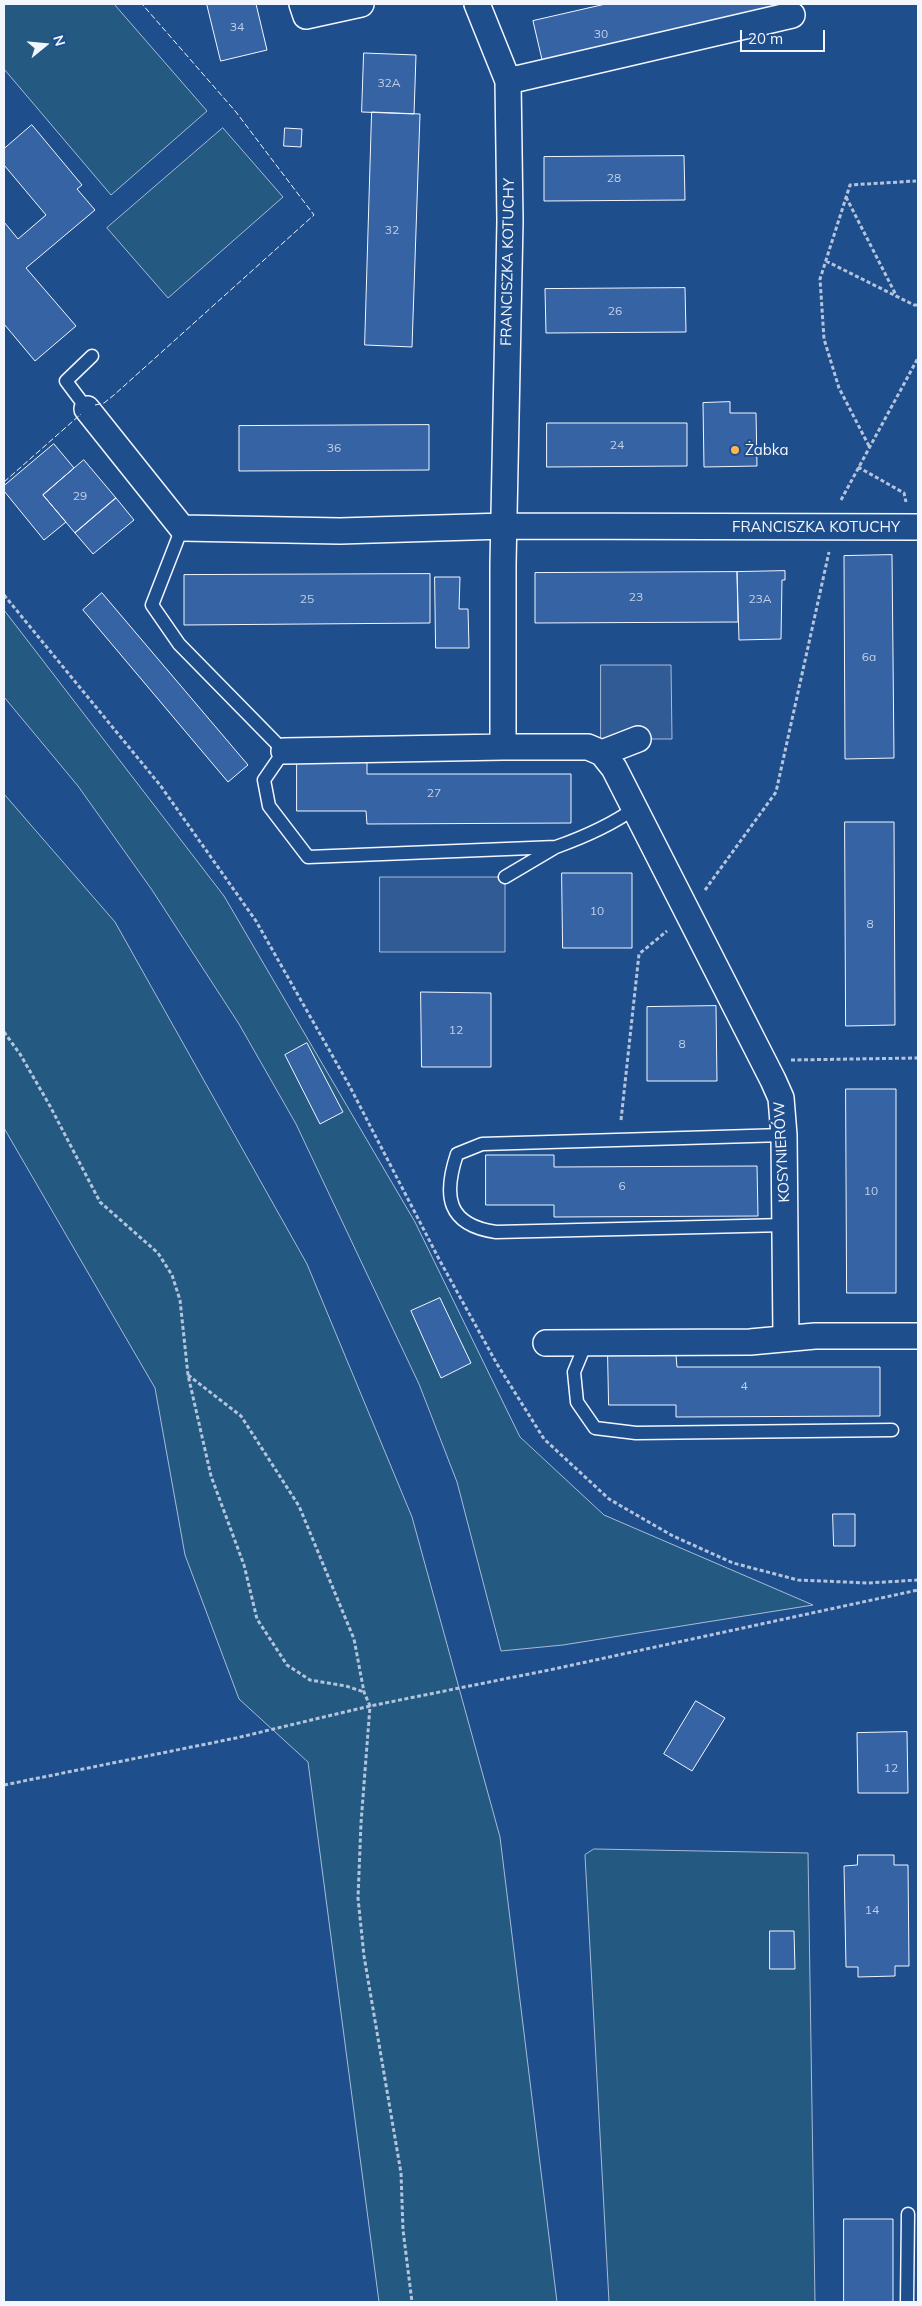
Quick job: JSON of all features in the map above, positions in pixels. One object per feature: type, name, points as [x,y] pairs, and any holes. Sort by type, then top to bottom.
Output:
[{"type":"street","points":[[304,10],[361,4]]},
{"type":"street","name":"FRANCISZKA KOTUCHY","points":[[477,4],[508,81],[510,221],[504,526],[503,747]]},
{"type":"street","points":[[508,81],[792,15]]},
{"type":"street","points":[[87,409],[182,528]]},
{"type":"street","name":"FRANCISZKA KOTUCHY","points":[[182,528],[340,531],[504,526],[833,526],[913,517]]},
{"type":"street","points":[[602,753],[638,739]]},
{"type":"street","points":[[284,751],[588,747],[602,753],[614,768],[635,808]]},
{"type":"street","name":"KOSYNIERÓW","points":[[635,808],[781,1098],[784,1135],[786,1338]]},
{"type":"street","points":[[546,1344],[750,1342],[815,1336],[918,1336]]},
{"type":"lane","points":[[87,409],[66,381],[92,356]]},
{"type":"lane","points":[[182,528],[152,605],[179,644],[284,751],[264,780],[269,806],[308,857],[556,847]]},
{"type":"lane","points":[[505,876],[556,847],[591,834],[620,819],[635,808]]},
{"type":"lane","points":[[784,1135],[482,1144],[457,1154],[450,1176],[451,1204],[462,1221],[479,1230],[496,1232],[785,1225]]},
{"type":"lane","points":[[586,1343],[574,1372],[576,1395],[577,1402],[595,1428],[636,1433],[892,1430]]},
{"type":"lane","points":[[907,2302],[913,2252],[908,2214]]},
{"type":"path","points":[[869,446],[838,388],[824,339],[820,279],[850,185],[916,181]]},
{"type":"path","points":[[846,197],[897,297]]},
{"type":"path","points":[[826,262],[914,305],[918,305]]},
{"type":"path","points":[[619,1140],[639,954],[688,914],[776,792],[836,510],[918,358]]},
{"type":"path","points":[[858,467],[904,493],[913,517]]},
{"type":"path","points":[[4,595],[160,785],[256,921],[348,1085],[440,1262],[497,1364],[544,1439],[609,1499],[673,1536],[733,1563],[798,1580],[868,1583],[918,1580]]},
{"type":"path","points":[[4,1032],[20,1054],[50,1106],[100,1202],[158,1253],[172,1275],[180,1300],[188,1375],[211,1476],[244,1565],[257,1619],[286,1665],[310,1680],[346,1686],[364,1692]]},
{"type":"path","points":[[762,1060],[918,1058]]},
{"type":"path","points":[[188,1375],[240,1416],[299,1506],[354,1639],[364,1692],[370,1706],[361,1823],[358,1898],[364,1956],[401,2173],[403,2230],[412,2302]]},
{"type":"path","points":[[4,1785],[236,1738],[370,1706],[534,1674],[918,1590]]},
{"type":"shaded area","points":[[4,4],[114,4],[207,111],[111,195],[4,69]]},
{"type":"shaded area","points":[[223,128],[283,197],[168,298],[107,228]]},
{"type":"shaded area","points":[[4,610],[224,896],[415,1222],[520,1437],[604,1515],[813,1605],[563,1645],[501,1651],[457,1482],[419,1384],[296,1124],[239,1024],[152,890],[78,786],[4,697]]},
{"type":"shaded area","points":[[601,665],[671,665],[672,739],[601,739]]},
{"type":"shaded area","points":[[4,794],[115,922],[307,1264],[412,1517],[500,1837],[557,2302],[379,2302],[308,1762],[239,1699],[185,1555],[155,1388],[4,1128]]},
{"type":"shaded area","points":[[380,877],[505,877],[505,952],[380,952]]},
{"type":"shaded area","points":[[594,1849],[808,1853],[815,2302],[609,2302],[585,1855]]},
{"type":"building","points":[[207,4],[256,4],[267,50],[221,61]]},
{"type":"building","points":[[606,4],[786,4],[543,64],[533,21]]},
{"type":"building","points":[[364,53],[416,55],[414,114],[362,112]]},
{"type":"building","points":[[372,112],[420,114],[412,347],[365,345]]},
{"type":"building","points":[[32,125],[82,185],[77,189],[95,210],[26,268],[76,326],[35,361],[4,324],[4,222],[18,239],[46,215],[4,165],[4,149]]},
{"type":"building","points":[[285,128],[302,129],[301,147],[284,146]]},
{"type":"building","points":[[684,156],[685,200],[544,201],[544,157]]},
{"type":"building","points":[[685,288],[686,332],[546,333],[545,289]]},
{"type":"building","points":[[730,402],[730,413],[756,413],[757,466],[704,467],[703,403]]},
{"type":"building","points":[[547,423],[687,423],[687,466],[547,467]]},
{"type":"building","points":[[429,425],[429,470],[239,471],[239,426]]},
{"type":"building","points":[[54,444],[74,468],[43,495],[66,522],[44,540],[4,491],[4,486]]},
{"type":"building","points":[[84,460],[116,498],[75,533],[43,495]]},
{"type":"building","points":[[116,498],[134,520],[93,554],[75,533]]},
{"type":"building","points":[[892,555],[894,758],[845,759],[844,556]]},
{"type":"building","points":[[785,571],[785,580],[782,580],[781,639],[739,640],[737,572]]},
{"type":"building","points":[[737,572],[738,622],[535,623],[535,573]]},
{"type":"building","points":[[430,574],[430,623],[184,625],[184,575]]},
{"type":"building","points":[[435,577],[460,577],[459,609],[468,609],[469,648],[436,648]]},
{"type":"building","points":[[102,593],[248,765],[228,782],[83,610]]},
{"type":"building","points":[[297,762],[367,762],[367,774],[571,774],[571,823],[367,824],[366,811],[297,811]]},
{"type":"building","points":[[845,822],[894,822],[895,1025],[846,1026]]},
{"type":"building","points":[[562,873],[632,873],[632,948],[563,948]]},
{"type":"building","points":[[421,992],[491,993],[491,1067],[422,1067]]},
{"type":"building","points":[[716,1006],[717,1081],[647,1081],[647,1007]]},
{"type":"building","points":[[307,1043],[343,1112],[320,1124],[285,1055]]},
{"type":"building","points":[[846,1089],[896,1089],[896,1293],[847,1293]]},
{"type":"building","points":[[486,1155],[554,1155],[554,1167],[757,1166],[758,1216],[554,1217],[554,1205],[486,1205]]},
{"type":"building","points":[[440,1298],[471,1363],[441,1378],[411,1311]]},
{"type":"building","points":[[608,1355],[676,1355],[677,1367],[880,1367],[880,1416],[676,1417],[676,1405],[609,1405]]},
{"type":"building","points":[[833,1514],[855,1514],[855,1546],[834,1546]]},
{"type":"building","points":[[696,1701],[725,1718],[692,1771],[664,1754]]},
{"type":"building","points":[[907,1732],[908,1793],[858,1793],[857,1733]]},
{"type":"building","points":[[858,1855],[894,1855],[894,1865],[908,1865],[909,1966],[895,1966],[895,1976],[858,1977],[858,1967],[846,1967],[844,1866],[857,1865]]},
{"type":"building","points":[[770,1931],[794,1931],[795,1969],[770,1969]]},
{"type":"building","points":[[844,2219],[893,2219],[893,2302],[844,2302]]},
{"type":"fence","points":[[95,405],[104,403],[114,395],[314,215],[236,112],[142,4]]},
{"type":"fence","points":[[4,482],[81,414]]},
{"type":"place","name":"Żabka","points":[[735,450]]}]
